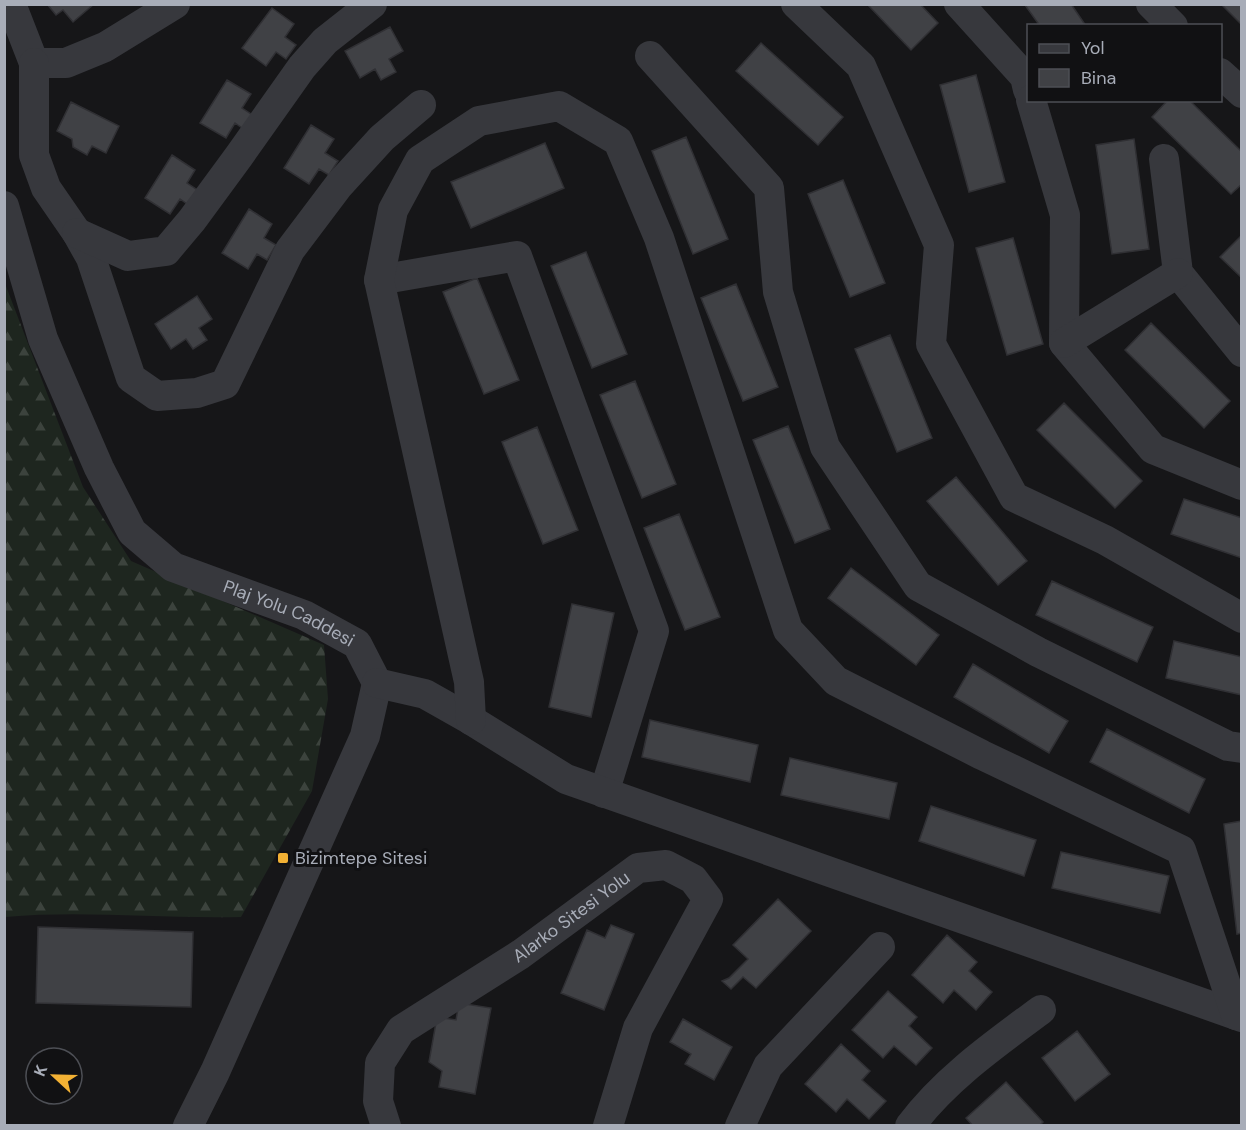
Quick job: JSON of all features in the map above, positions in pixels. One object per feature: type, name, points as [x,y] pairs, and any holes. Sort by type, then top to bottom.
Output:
[{"type":"street","points":[[11,4],[34,63],[34,155],[46,188],[77,232],[91,258],[131,378],[157,396],[197,393],[225,384],[290,250],[346,177],[382,138],[421,105]]},
{"type":"street","points":[[34,63],[66,63],[105,47],[175,4]]},
{"type":"street","points":[[77,232],[128,256],[166,251],[192,220],[302,67],[325,41],[372,4]]},
{"type":"street","points":[[796,4],[861,66],[939,245],[931,344],[1014,497],[1105,540],[1242,618]]},
{"type":"street","points":[[959,4],[1025,77],[1027,84]]},
{"type":"street","points":[[1151,4],[1171,24]]},
{"type":"street","points":[[650,56],[769,188],[778,292],[825,447],[918,586],[1038,652],[1228,746],[1242,748]]},
{"type":"street","points":[[1222,74],[1242,93]]},
{"type":"street","points":[[1032,102],[1065,215],[1064,343],[1153,449],[1242,485]]},
{"type":"street","points":[[471,720],[469,682],[379,280],[393,210],[420,160],[479,121],[559,106],[618,141],[658,238],[788,630],[836,681],[982,755],[1182,850],[1239,1016]]},
{"type":"street","points":[[1164,159],[1178,273],[1242,352]]},
{"type":"street","name":"Plaj Yolu Caddesi","points":[[4,206],[43,339],[99,468],[132,532],[172,567],[304,615],[357,644],[377,683]]},
{"type":"street","points":[[379,280],[516,256],[654,631],[604,793]]},
{"type":"street","points":[[1064,343],[1178,273]]},
{"type":"street","points":[[188,1125],[215,1072],[366,736],[377,683],[425,694],[566,779],[1239,1016]]},
{"type":"street","name":"Alarko Sitesi Yolu","points":[[386,1125],[378,1101],[380,1063],[401,1030],[521,954],[638,868],[666,865],[693,879],[708,899],[638,1028],[608,1125]]},
{"type":"street","points":[[741,1125],[768,1066],[880,947]]},
{"type":"street","points":[[910,1125],[923,1108],[978,1057],[1041,1010]]},
{"type":"green space","points":[[4,281],[83,487],[131,561],[324,645],[328,699],[312,791],[241,917],[64,914],[5,917]]},
{"type":"building","points":[[47,4],[94,4],[73,22],[63,10],[56,15]]},
{"type":"building","points":[[867,4],[920,4],[938,23],[911,50]]},
{"type":"building","points":[[1071,4],[1085,24],[1039,24],[1025,5]]},
{"type":"building","points":[[1221,4],[1242,4],[1242,25]]},
{"type":"building","points":[[272,8],[294,24],[285,37],[296,45],[286,59],[276,52],[266,66],[242,48]]},
{"type":"building","points":[[390,27],[403,51],[389,59],[396,72],[381,80],[375,69],[360,78],[345,51]]},
{"type":"building","points":[[761,43],[843,117],[818,145],[736,71]]},
{"type":"building","points":[[976,75],[1005,182],[969,192],[940,85]]},
{"type":"building","points":[[227,80],[251,94],[242,108],[254,116],[245,130],[235,123],[226,138],[200,123]]},
{"type":"building","points":[[71,102],[119,126],[106,153],[92,146],[87,155],[73,147],[72,139],[57,131]]},
{"type":"building","points":[[1166,102],[1191,102],[1242,152],[1242,184],[1231,194],[1152,117]]},
{"type":"building","points":[[311,125],[334,139],[325,153],[338,161],[329,175],[319,169],[309,184],[284,168]]},
{"type":"building","points":[[686,137],[728,239],[693,254],[652,151]]},
{"type":"building","points":[[1134,139],[1149,249],[1112,254],[1096,145]]},
{"type":"building","points":[[545,143],[564,188],[471,228],[451,182]]},
{"type":"building","points":[[172,155],[195,170],[187,183],[199,191],[190,206],[180,199],[170,214],[145,198]]},
{"type":"building","points":[[843,180],[885,283],[850,297],[808,194]]},
{"type":"building","points":[[249,209],[272,224],[264,238],[276,245],[267,260],[257,254],[248,269],[222,253]]},
{"type":"building","points":[[1242,235],[1242,278],[1220,257]]},
{"type":"building","points":[[1013,238],[1043,344],[1007,355],[976,248]]},
{"type":"building","points":[[586,252],[627,354],[592,368],[551,266]]},
{"type":"building","points":[[477,278],[519,380],[484,394],[443,292]]},
{"type":"building","points":[[736,284],[778,387],[743,401],[701,298]]},
{"type":"building","points":[[197,296],[212,319],[199,328],[207,340],[193,349],[186,339],[171,349],[155,324]]},
{"type":"building","points":[[1151,323],[1230,401],[1204,428],[1125,350]]},
{"type":"building","points":[[890,335],[932,438],[897,452],[855,349]]},
{"type":"building","points":[[635,381],[676,484],[642,498],[600,395]]},
{"type":"building","points":[[1064,403],[1142,481],[1115,508],[1037,430]]},
{"type":"building","points":[[788,426],[830,529],[795,543],[753,440]]},
{"type":"building","points":[[537,427],[578,530],[543,544],[502,442]]},
{"type":"building","points":[[956,477],[1027,561],[998,585],[927,501]]},
{"type":"building","points":[[1184,499],[1242,518],[1242,558],[1171,534]]},
{"type":"building","points":[[679,514],[720,617],[685,630],[644,528]]},
{"type":"building","points":[[851,568],[939,635],[916,665],[828,598]]},
{"type":"building","points":[[1052,581],[1153,627],[1137,662],[1036,615]]},
{"type":"building","points":[[572,604],[614,613],[591,717],[549,707]]},
{"type":"building","points":[[1174,641],[1242,657],[1242,695],[1166,678]]},
{"type":"building","points":[[973,664],[1068,721],[1049,753],[954,697]]},
{"type":"building","points":[[650,720],[758,745],[750,782],[642,757]]},
{"type":"building","points":[[1107,729],[1205,779],[1189,813],[1090,762]]},
{"type":"building","points":[[790,758],[897,783],[889,819],[781,795]]},
{"type":"building","points":[[931,806],[1036,840],[1024,876],[919,841]]},
{"type":"building","points":[[1242,821],[1242,933],[1237,934],[1224,824]]},
{"type":"building","points":[[1061,852],[1169,876],[1160,913],[1052,888]]},
{"type":"building","points":[[778,899],[811,931],[756,988],[743,977],[731,989],[722,981],[729,978],[748,959],[733,945]]},
{"type":"building","points":[[611,925],[634,934],[604,1010],[561,993],[587,930],[605,938]]},
{"type":"building","points":[[38,927],[193,932],[191,1007],[36,1003]]},
{"type":"building","points":[[947,935],[977,962],[969,971],[992,992],[976,1010],[954,990],[943,1003],[912,975]]},
{"type":"building","points":[[888,991],[917,1017],[909,1026],[932,1048],[916,1065],[894,1046],[883,1058],[852,1030]]},
{"type":"building","points":[[459,1003],[491,1008],[475,1094],[439,1087],[442,1071],[429,1062],[437,1017],[456,1020]]},
{"type":"building","points":[[683,1019],[732,1047],[714,1080],[685,1064],[691,1054],[670,1042]]},
{"type":"building","points":[[1077,1031],[1110,1074],[1075,1101],[1042,1058]]},
{"type":"building","points":[[841,1044],[870,1071],[862,1080],[886,1101],[869,1119],[847,1099],[836,1112],[805,1084]]},
{"type":"building","points":[[1006,1082],[1043,1122],[1039,1126],[973,1126],[966,1118]]},
{"type":"place","name":"Bizimtepe Sitesi","points":[[283,858]]}]
